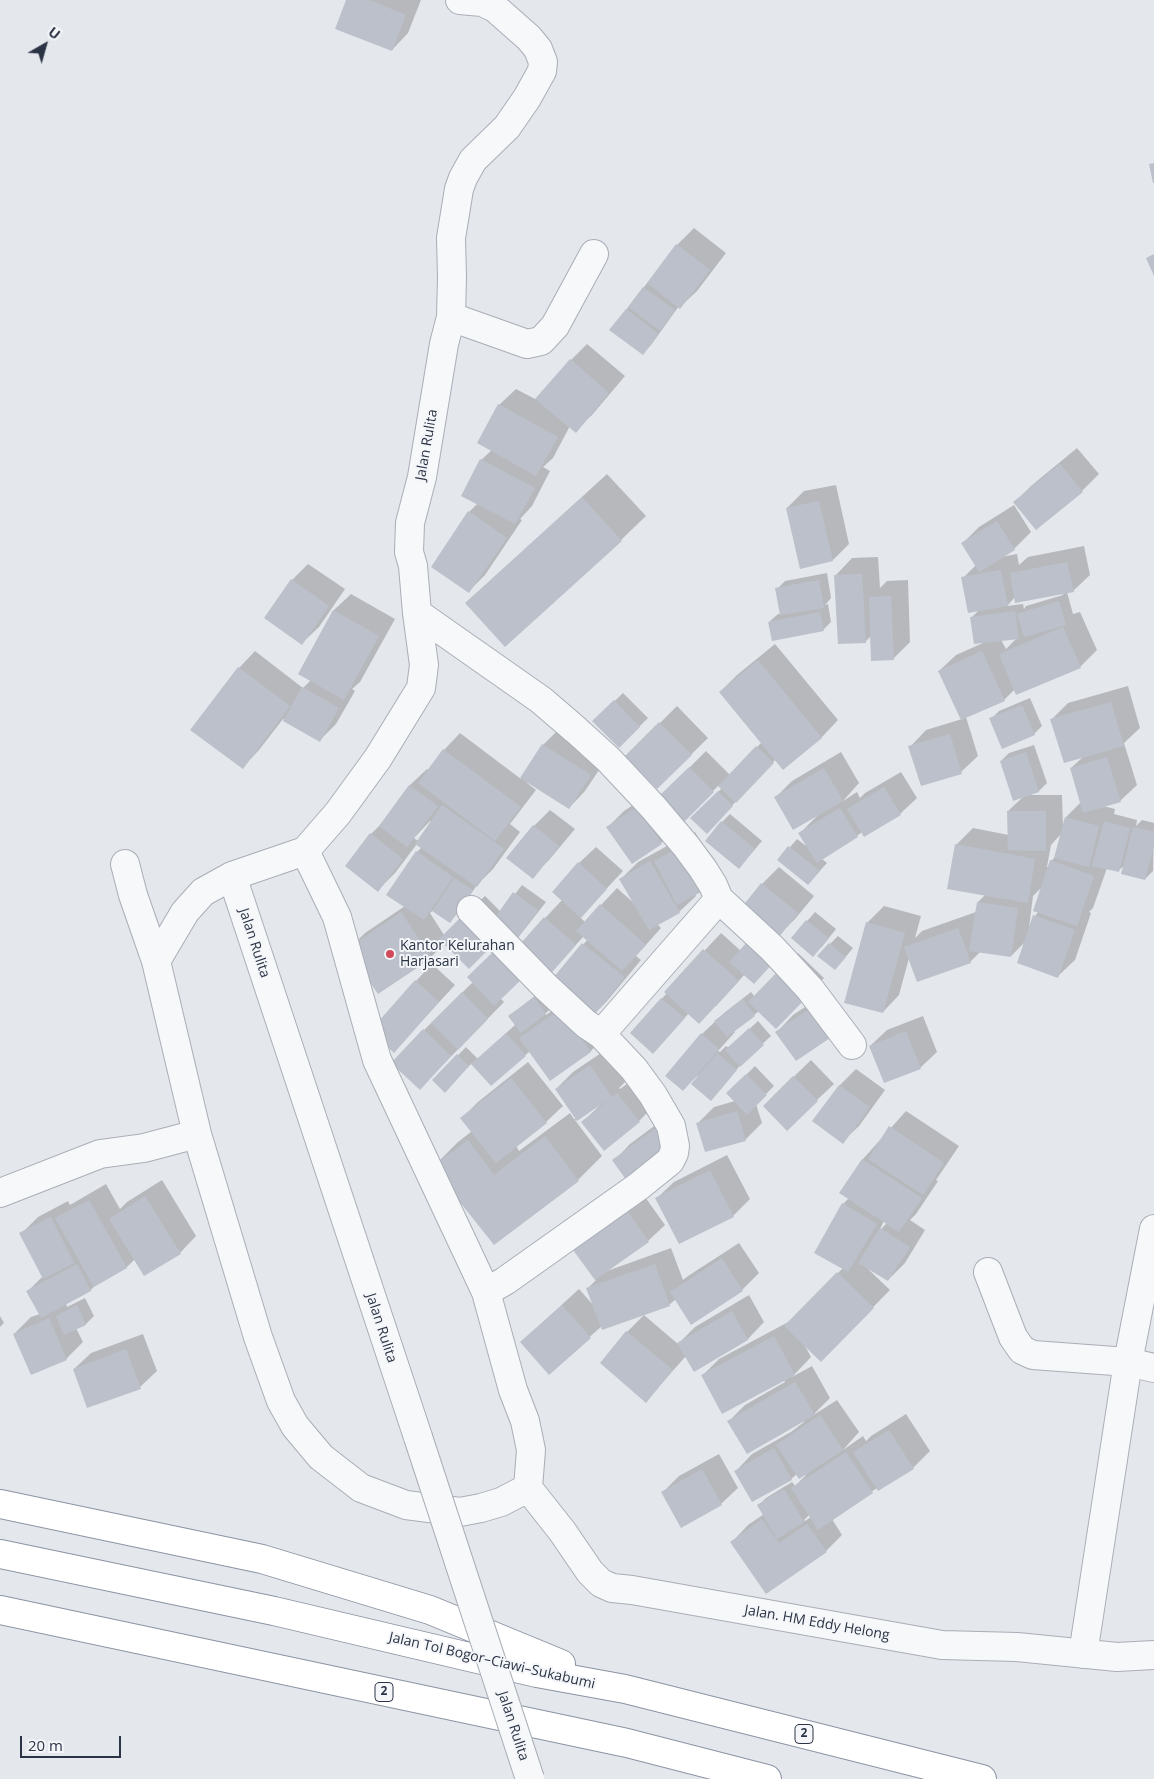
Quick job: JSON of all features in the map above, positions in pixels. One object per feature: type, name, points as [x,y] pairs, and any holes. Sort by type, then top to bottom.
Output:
[{"type":"highway","points":[[0,1504],[271,1562],[430,1610],[625,1689]]},
{"type":"highway","name":"Jalan Tol Bogor–Ciawi–Sukabumi","points":[[0,1554],[274,1611],[537,1673],[625,1689],[982,1779]]},
{"type":"highway","name":"2","points":[[0,1610],[618,1741],[767,1779]]},
{"type":"street","name":"Jalan Rulita","points":[[305,851],[338,813],[378,758],[421,688],[424,665],[413,566],[409,552],[410,523],[422,477],[444,344],[451,317],[451,238],[462,178],[473,160],[507,127],[536,84],[542,71],[543,62],[538,49],[530,38],[494,8],[482,2],[460,0]]},
{"type":"street","points":[[451,317],[527,344],[541,341],[555,326],[594,254]]},
{"type":"street","points":[[417,614],[541,700],[583,736],[653,807],[703,869],[719,899],[772,948],[810,989],[852,1044]]},
{"type":"street","points":[[125,864],[133,895],[156,961],[197,1134],[258,1337],[281,1401],[295,1426],[321,1456],[361,1488],[406,1504],[460,1512],[501,1502],[528,1488],[530,1450],[525,1421],[513,1390],[486,1292],[377,1060],[337,917],[305,851],[232,876],[203,892],[186,912],[156,961]]},
{"type":"street","name":"Jalan Rulita","points":[[232,876],[530,1779]]},
{"type":"street","points":[[601,1034],[719,899]]},
{"type":"street","points":[[471,910],[546,987],[586,1024],[601,1034],[634,1069],[653,1095],[671,1126],[675,1146],[670,1161],[639,1186],[505,1281],[486,1292]]},
{"type":"street","points":[[0,1193],[100,1154],[144,1148],[197,1134]]},
{"type":"street","points":[[1083,1654],[1141,1365],[1154,1229]]},
{"type":"street","points":[[988,1272],[1013,1338],[1022,1350],[1033,1355],[1141,1365]]},
{"type":"street","name":"Jalan. HM Eddy Helong","points":[[528,1488],[562,1531],[590,1572],[601,1583],[612,1588],[942,1645],[1017,1646],[1117,1657],[1154,1655]]},
{"type":"building","points":[[346,0],[369,0],[406,15],[392,51],[335,29]]},
{"type":"building","points":[[1154,163],[1154,183],[1153,183],[1149,164]]},
{"type":"building","points":[[676,244],[710,270],[680,309],[647,283]]},
{"type":"building","points":[[1154,254],[1154,276],[1146,258]]},
{"type":"building","points":[[643,287],[675,310],[660,331],[628,307]]},
{"type":"building","points":[[626,309],[659,334],[643,355],[609,330]]},
{"type":"building","points":[[570,359],[609,393],[576,433],[535,399]]},
{"type":"building","points":[[498,404],[558,437],[536,476],[477,443]]},
{"type":"building","points":[[480,459],[535,488],[515,524],[461,496]]},
{"type":"building","points":[[1060,464],[1083,492],[1036,530],[1013,502]]},
{"type":"building","points":[[582,497],[622,541],[505,647],[465,603]]},
{"type":"building","points":[[819,501],[833,561],[800,569],[786,508]]},
{"type":"building","points":[[468,511],[507,538],[469,593],[431,567]]},
{"type":"building","points":[[997,521],[1015,550],[979,572],[961,543]]},
{"type":"building","points":[[1067,562],[1074,592],[1015,603],[1010,573]]},
{"type":"building","points":[[1001,570],[1008,606],[968,613],[961,577]]},
{"type":"building","points":[[862,574],[866,643],[838,644],[834,575]]},
{"type":"building","points":[[291,579],[329,606],[302,645],[264,618]]},
{"type":"building","points":[[819,580],[824,608],[780,615],[775,588]]},
{"type":"building","points":[[891,596],[894,660],[871,661],[869,597]]},
{"type":"building","points":[[1059,601],[1066,625],[1024,637],[1017,614]]},
{"type":"building","points":[[333,610],[379,636],[344,700],[298,674]]},
{"type":"building","points":[[1015,611],[1019,639],[974,644],[970,617]]},
{"type":"building","points":[[820,612],[824,631],[772,641],[768,622]]},
{"type":"building","points":[[1063,627],[1081,668],[1016,695],[999,654]]},
{"type":"building","points":[[982,651],[1005,701],[961,720],[938,671]]},
{"type":"building","points":[[758,660],[822,738],[783,770],[719,692]]},
{"type":"building","points":[[238,667],[290,706],[243,769],[190,730]]},
{"type":"building","points":[[302,687],[339,708],[320,742],[283,721]]},
{"type":"building","points":[[614,700],[640,727],[619,748],[592,721]]},
{"type":"building","points":[[1111,702],[1124,746],[1064,763],[1050,719]]},
{"type":"building","points":[[1022,705],[1035,735],[1002,749],[989,718]]},
{"type":"building","points":[[659,722],[692,755],[657,789],[625,756]]},
{"type":"building","points":[[950,734],[962,774],[921,786],[908,746]]},
{"type":"building","points":[[542,744],[591,775],[569,809],[520,778]]},
{"type":"building","points":[[756,746],[774,763],[736,803],[718,786]]},
{"type":"building","points":[[443,749],[521,807],[495,841],[418,783]]},
{"type":"building","points":[[1026,752],[1039,792],[1013,801],[1000,761]]},
{"type":"building","points":[[1107,757],[1121,802],[1083,813],[1070,768]]},
{"type":"building","points":[[689,767],[714,792],[680,826],[655,800]]},
{"type":"building","points":[[824,768],[843,801],[793,830],[774,797]]},
{"type":"building","points":[[409,785],[438,806],[407,847],[379,826]]},
{"type":"building","points":[[884,787],[901,815],[864,837],[847,809]]},
{"type":"building","points":[[718,791],[733,806],[707,834],[690,818]]},
{"type":"building","points":[[442,805],[504,849],[477,887],[415,844]]},
{"type":"building","points":[[637,807],[662,844],[632,864],[606,827]]},
{"type":"building","points":[[840,808],[858,837],[817,863],[798,833]]},
{"type":"building","points":[[1007,811],[1046,811],[1046,851],[1008,850]]},
{"type":"building","points":[[1065,817],[1099,826],[1089,867],[1054,858]]},
{"type":"building","points":[[721,821],[755,849],[739,869],[705,841]]},
{"type":"building","points":[[1104,821],[1130,828],[1119,872],[1092,866]]},
{"type":"building","points":[[533,825],[559,846],[533,879],[506,858]]},
{"type":"building","points":[[1133,827],[1154,832],[1154,846],[1145,880],[1121,874]]},
{"type":"building","points":[[370,833],[403,859],[378,892],[345,866]]},
{"type":"building","points":[[955,844],[1035,859],[1028,903],[947,889]]},
{"type":"building","points":[[788,846],[820,871],[808,885],[777,860]]},
{"type":"building","points":[[678,848],[701,892],[677,905],[654,861]]},
{"type":"building","points":[[416,851],[453,877],[424,920],[386,895]]},
{"type":"building","points":[[1050,860],[1094,876],[1077,926],[1033,911]]},
{"type":"building","points":[[650,861],[680,913],[649,930],[619,879]]},
{"type":"building","points":[[578,862],[607,889],[581,918],[552,892]]},
{"type":"building","points":[[454,878],[473,890],[450,923],[432,911]]},
{"type":"building","points":[[761,883],[798,913],[779,937],[742,907]]},
{"type":"building","points":[[513,892],[538,910],[514,943],[489,926]]},
{"type":"building","points":[[977,902],[1018,908],[1011,957],[969,951]]},
{"type":"building","points":[[600,904],[646,945],[622,971],[576,931]]},
{"type":"building","points":[[467,911],[497,941],[469,969],[439,939]]},
{"type":"building","name":"Kantor Kelurahan Harjasari","points":[[401,912],[432,958],[378,994],[347,949]]},
{"type":"building","points":[[1033,915],[1075,930],[1058,978],[1017,963]]},
{"type":"building","points":[[544,917],[576,945],[546,979],[514,951]]},
{"type":"building","points":[[806,920],[829,938],[813,957],[791,938]]},
{"type":"building","points":[[866,922],[905,933],[883,1013],[844,1003]]},
{"type":"building","points":[[958,928],[971,963],[917,982],[904,947]]},
{"type":"building","points":[[749,940],[774,962],[754,984],[729,962]]},
{"type":"building","points":[[582,943],[625,977],[591,1019],[548,984]]},
{"type":"building","points":[[829,943],[846,957],[835,970],[817,956]]},
{"type":"building","points":[[703,949],[739,981],[699,1024],[664,992]]},
{"type":"building","points":[[495,950],[522,979],[494,1006],[467,977]]},
{"type":"building","points":[[781,968],[809,995],[776,1029],[748,1002]]},
{"type":"building","points":[[415,980],[439,1002],[394,1053],[370,1031]]},
{"type":"building","points":[[462,992],[488,1019],[458,1050],[431,1023]]},
{"type":"building","points":[[534,997],[546,1014],[521,1033],[508,1016]]},
{"type":"building","points":[[661,998],[685,1018],[653,1054],[630,1033]]},
{"type":"building","points":[[743,999],[755,1016],[727,1037],[714,1021]]},
{"type":"building","points":[[812,1007],[833,1036],[796,1061],[775,1032]]},
{"type":"building","points":[[560,1009],[591,1052],[550,1081],[519,1038]]},
{"type":"building","points":[[749,1028],[764,1045],[740,1067],[725,1050]]},
{"type":"building","points":[[423,1029],[451,1056],[420,1090],[391,1063]]},
{"type":"building","points":[[906,1031],[921,1069],[884,1083],[869,1046]]},
{"type":"building","points":[[506,1033],[526,1056],[491,1086],[471,1064]]},
{"type":"building","points":[[701,1033],[719,1049],[683,1091],[665,1076]]},
{"type":"building","points":[[717,1053],[737,1070],[711,1101],[691,1084]]},
{"type":"building","points":[[457,1054],[469,1066],[445,1093],[432,1080]]},
{"type":"building","points":[[590,1065],[612,1097],[577,1121],[555,1089]]},
{"type":"building","points":[[746,1074],[767,1095],[747,1115],[726,1093]]},
{"type":"building","points":[[793,1076],[818,1101],[787,1131],[763,1106]]},
{"type":"building","points":[[511,1078],[547,1123],[496,1163],[460,1118]]},
{"type":"building","points":[[839,1085],[870,1107],[843,1144],[812,1121]]},
{"type":"building","points":[[617,1093],[640,1122],[604,1151],[581,1122]]},
{"type":"building","points":[[737,1111],[746,1141],[705,1152],[696,1123]]},
{"type":"building","points":[[889,1126],[944,1163],[923,1195],[868,1159]]},
{"type":"building","points":[[656,1128],[671,1148],[627,1181],[612,1160]]},
{"type":"building","points":[[545,1136],[579,1181],[494,1245],[432,1167],[468,1140],[494,1175]]},
{"type":"building","points":[[862,1159],[922,1198],[899,1232],[839,1193]]},
{"type":"building","points":[[710,1170],[734,1217],[679,1244],[655,1198]]},
{"type":"building","points":[[145,1196],[181,1254],[144,1276],[109,1219]]},
{"type":"building","points":[[89,1200],[127,1268],[94,1287],[55,1218]]},
{"type":"building","points":[[842,1203],[877,1224],[848,1272],[814,1253]]},
{"type":"building","points":[[628,1212],[649,1242],[595,1280],[573,1250]]},
{"type":"building","points":[[51,1217],[74,1263],[43,1279],[19,1233]]},
{"type":"building","points":[[880,1228],[910,1247],[888,1281],[858,1263]]},
{"type":"building","points":[[722,1258],[743,1291],[691,1325],[670,1292]]},
{"type":"building","points":[[77,1264],[91,1291],[41,1318],[26,1291]]},
{"type":"building","points":[[655,1264],[670,1306],[602,1330],[586,1288]]},
{"type":"building","points":[[837,1272],[874,1308],[821,1362],[784,1326]]},
{"type":"building","points":[[77,1305],[86,1325],[64,1335],[56,1316]]},
{"type":"building","points":[[562,1305],[591,1338],[549,1375],[520,1342]]},
{"type":"building","points":[[732,1311],[748,1340],[694,1372],[677,1343]]},
{"type":"building","points":[[49,1318],[67,1360],[31,1375],[13,1334]]},
{"type":"building","points":[[626,1331],[673,1370],[646,1403],[600,1363]]},
{"type":"building","points":[[774,1336],[795,1375],[722,1414],[701,1375]]},
{"type":"building","points":[[126,1349],[141,1389],[87,1408],[73,1369]]},
{"type":"building","points":[[795,1382],[815,1415],[747,1454],[727,1421]]},
{"type":"building","points":[[820,1415],[843,1450],[799,1479],[776,1445]]},
{"type":"building","points":[[889,1430],[914,1469],[878,1491],[853,1452]]},
{"type":"building","points":[[774,1448],[792,1480],[752,1502],[734,1471]]},
{"type":"building","points":[[846,1452],[873,1493],[818,1530],[791,1488]]},
{"type":"building","points":[[702,1469],[722,1505],[681,1528],[661,1492]]},
{"type":"building","points":[[784,1489],[804,1522],[777,1539],[757,1505]]},
{"type":"building","points":[[762,1519],[779,1543],[807,1524],[827,1552],[766,1594],[730,1542]]},
{"type":"place","name":"Kantor Kelurahan Harjasari","points":[[390,954]]}]
